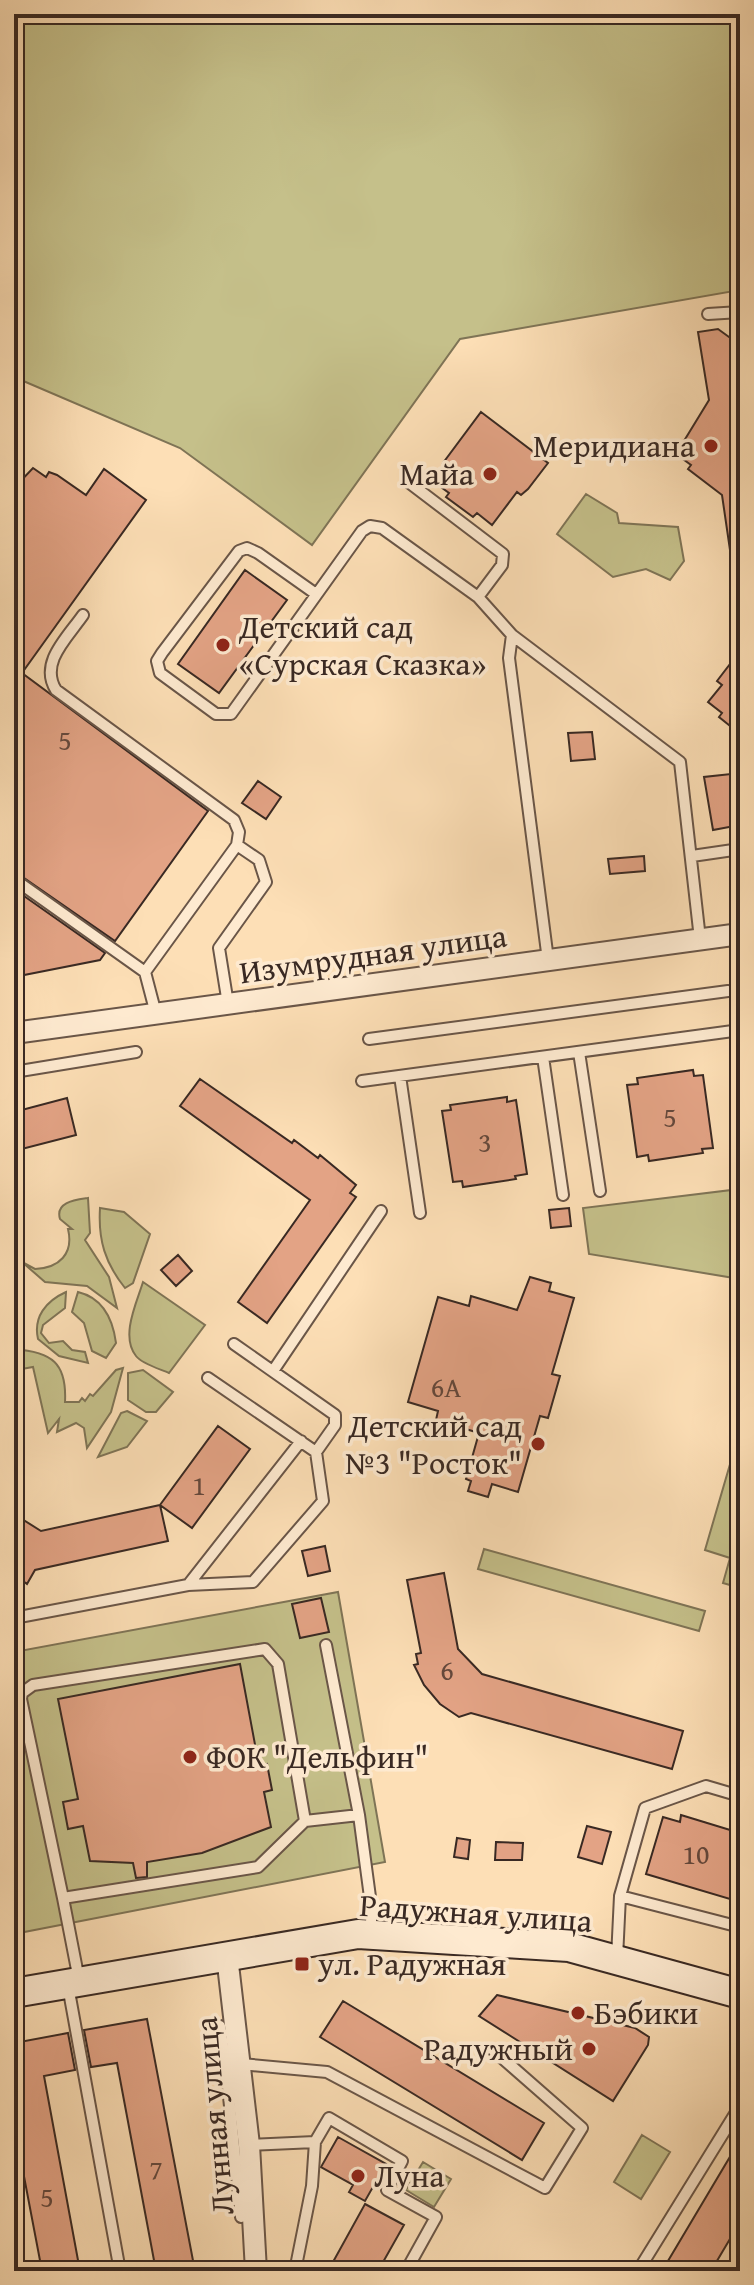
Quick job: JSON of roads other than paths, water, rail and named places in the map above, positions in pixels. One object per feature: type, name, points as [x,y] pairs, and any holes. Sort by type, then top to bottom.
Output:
[{"type":"main road","name":"Радужная улица","points":[[14,1993],[370,1934],[569,1947],[740,1994]]},
{"type":"street","name":"Изумрудная улица","points":[[14,1033],[740,934]]},
{"type":"street","name":"Лунная улица","points":[[227,1956],[233,2065],[249,2145],[256,2271]]},
{"type":"lane","points":[[708,314],[740,312]]},
{"type":"lane","points":[[407,481],[503,554],[502,565],[478,597]]},
{"type":"lane","points":[[316,594],[258,553],[247,548],[239,551],[162,653],[157,661],[160,673],[216,714],[231,714],[362,531],[376,526],[478,597],[512,635],[680,762],[700,939]]},
{"type":"lane","points":[[83,615],[51,662],[49,672],[56,690],[234,820],[239,832],[237,845],[145,972]]},
{"type":"lane","points":[[512,635],[509,658],[548,960]]},
{"type":"lane","points":[[228,1004],[219,948],[266,882],[259,860],[237,845]]},
{"type":"lane","points":[[692,856],[740,849]]},
{"type":"lane","points":[[14,879],[145,972],[156,1014]]},
{"type":"lane","points":[[369,1039],[728,991]]},
{"type":"lane","points":[[362,1081],[733,1031]]},
{"type":"lane","points":[[14,1072],[136,1052]]},
{"type":"lane","points":[[579,1052],[600,1191]]},
{"type":"lane","points":[[543,1057],[563,1195]]},
{"type":"lane","points":[[400,1076],[420,1213]]},
{"type":"lane","points":[[273,1371],[381,1211]]},
{"type":"lane","points":[[14,1618],[188,1585],[253,1582],[323,1501],[316,1452],[335,1425],[335,1415],[234,1344]]},
{"type":"lane","points":[[208,1378],[316,1452]]},
{"type":"lane","points":[[188,1585],[301,1441]]},
{"type":"lane","points":[[326,1645],[359,1815],[372,1912],[370,1934]]},
{"type":"lane","points":[[120,2271],[73,1983],[63,1898],[21,1699],[27,1687],[33,1685],[265,1649],[278,1664],[305,1821]]},
{"type":"lane","points":[[617,1960],[620,1896],[645,1808],[706,1786],[740,1796]]},
{"type":"lane","points":[[63,1898],[258,1867],[305,1821],[359,1815]]},
{"type":"lane","points":[[620,1896],[740,1927]]},
{"type":"lane","points":[[220,2026],[233,2065],[241,2217]]},
{"type":"lane","points":[[233,2065],[327,2072],[545,2188],[582,2128],[493,2050]]},
{"type":"lane","points":[[638,2271],[740,2106]]},
{"type":"lane","points":[[295,2271],[312,2186],[315,2142],[329,2118],[402,2161],[387,2190],[436,2217],[406,2271]]},
{"type":"lane","points":[[249,2145],[315,2142]]},
{"type":"place","name":"Меридиана","points":[[711,446]]},
{"type":"place","name":"Майа","points":[[490,474]]},
{"type":"place","name":"Детский сад «Сурская Сказка»","points":[[223,645]]},
{"type":"place","name":"Детский сад №3 \"Росток\"","points":[[538,1444]]},
{"type":"place","name":"ФОК \"Дельфин\"","points":[[190,1757]]},
{"type":"place","name":"ул. Радужная","points":[[302,1964]]},
{"type":"place","name":"Бэбики","points":[[578,2013]]},
{"type":"place","name":"Радужный","points":[[589,2049]]},
{"type":"place","name":"Луна","points":[[358,2176]]}]
